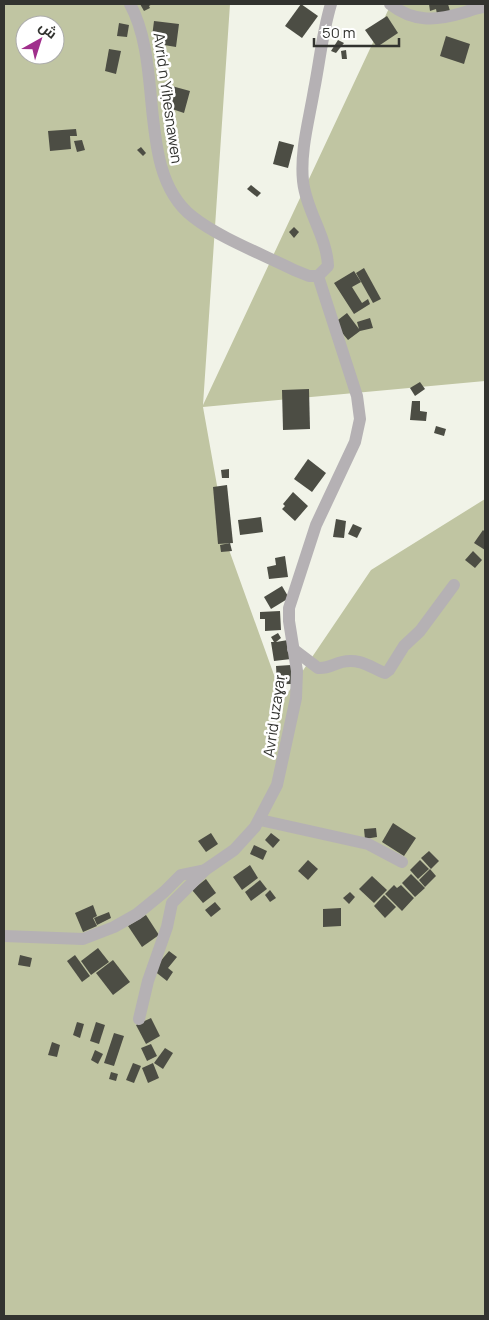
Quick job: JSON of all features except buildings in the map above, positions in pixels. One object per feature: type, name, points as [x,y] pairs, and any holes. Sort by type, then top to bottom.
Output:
[{"type":"street","name":"Avrid n Yiḥesnawen","points":[[130,4],[140,21],[147,52],[159,164],[171,193],[184,209],[205,224],[294,270],[309,276],[318,276]]},
{"type":"street","points":[[318,276],[328,266],[327,257],[311,213],[303,182],[302,157],[322,34],[331,4]]},
{"type":"street","points":[[390,4],[410,16],[420,19],[443,18],[485,7]]},
{"type":"street","name":"Avrid uzaɣaṛ","points":[[4,936],[83,939],[114,927],[137,914],[181,875],[205,870],[234,850],[260,820],[277,785],[296,698],[297,671],[289,621],[293,595],[316,525],[355,442],[360,419],[357,396],[318,276]]},
{"type":"street","points":[[294,649],[318,668],[342,662],[360,662],[370,664],[385,672],[389,670],[404,646],[420,631],[454,584]]},
{"type":"street","points":[[260,820],[368,844],[402,862]]},
{"type":"street","points":[[139,1020],[148,981],[167,927],[172,903],[205,870]]},
{"type":"green space","points":[[4,4],[230,4],[203,405],[391,4],[485,4],[485,381],[203,407],[228,547],[283,700],[371,570],[485,499],[485,1316],[4,1316]]}]
